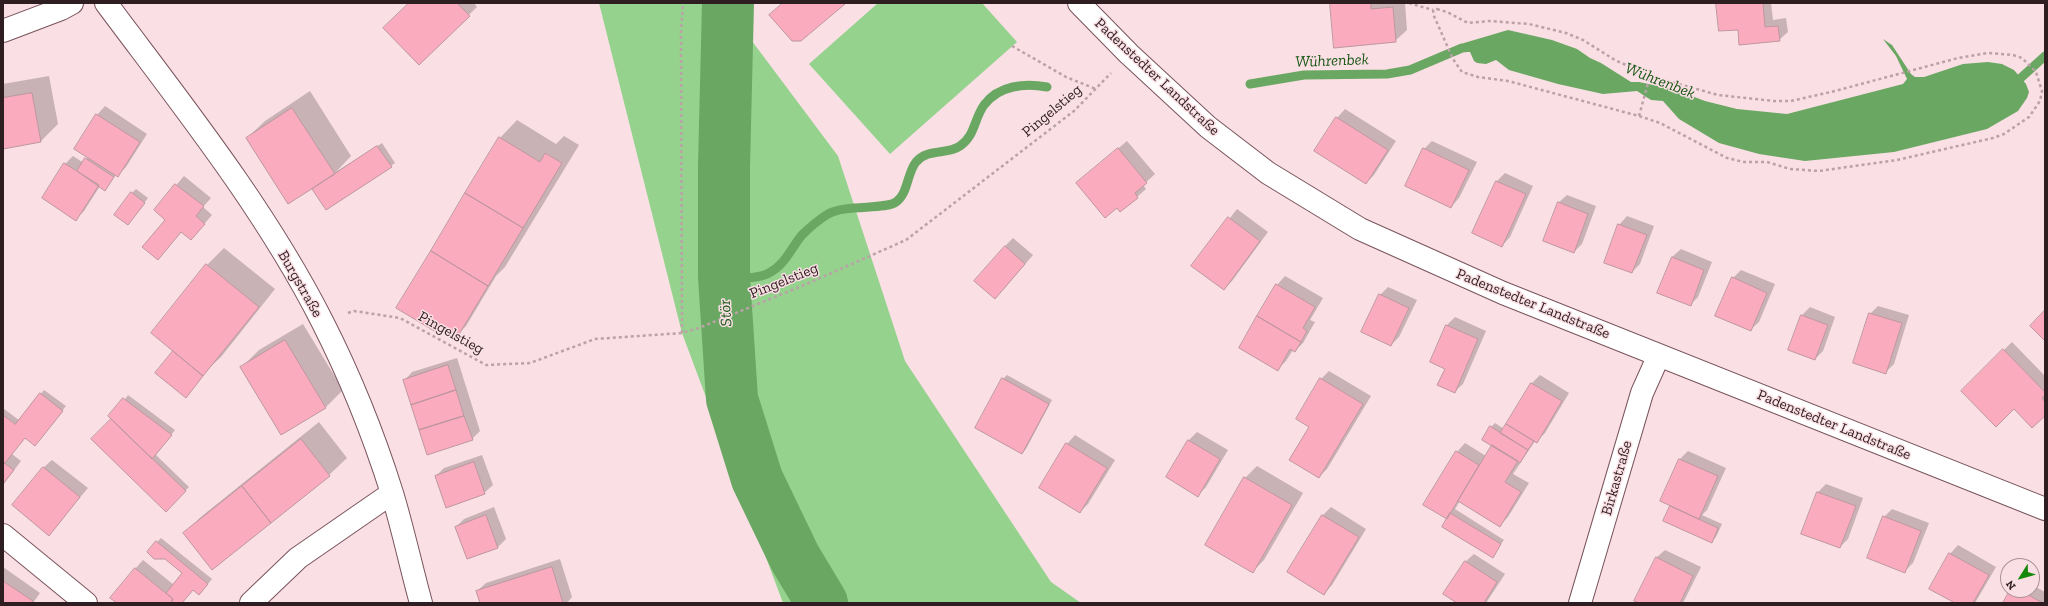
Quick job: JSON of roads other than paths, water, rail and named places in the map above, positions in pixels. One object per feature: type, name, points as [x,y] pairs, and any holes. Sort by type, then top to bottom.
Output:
[{"type":"street","points":[[3,31],[61,9],[72,3]]},
{"type":"street","name":"Burgstraße","points":[[106,3],[204,133],[270,231],[323,322],[364,416],[392,493],[421,603]]},
{"type":"street","name":"Padenstedter Landstraße","points":[[1079,3],[1129,54],[1208,127],[1262,168],[1360,229],[1503,293],[1659,355],[2042,501]]},
{"type":"street","name":"Birkastraße","points":[[1580,603],[1642,393],[1659,355]]},
{"type":"street","points":[[251,603],[298,558],[392,493]]},
{"type":"street","points":[[3,534],[86,603]]},
{"type":"waterway","name":"Stör","points":[[728,3],[724,166],[724,277],[732,399],[757,479],[795,558],[822,603]]},
{"type":"waterway","name":"Wührenbek","points":[[1250,84],[1304,75],[1387,74],[1410,70],[1462,48],[1473,47]]},
{"type":"waterway","name":"Wührenbek","points":[[2013,85],[2045,56]]},
{"type":"waterway","name":"Wührenbek","points":[[724,277],[758,277],[775,270],[784,261],[802,235],[828,214],[845,209],[883,206],[896,202],[903,194],[916,162],[926,155],[955,149],[965,142],[972,132],[981,110],[990,98],[1005,89],[1013,87],[1030,85],[1047,87]]}]
